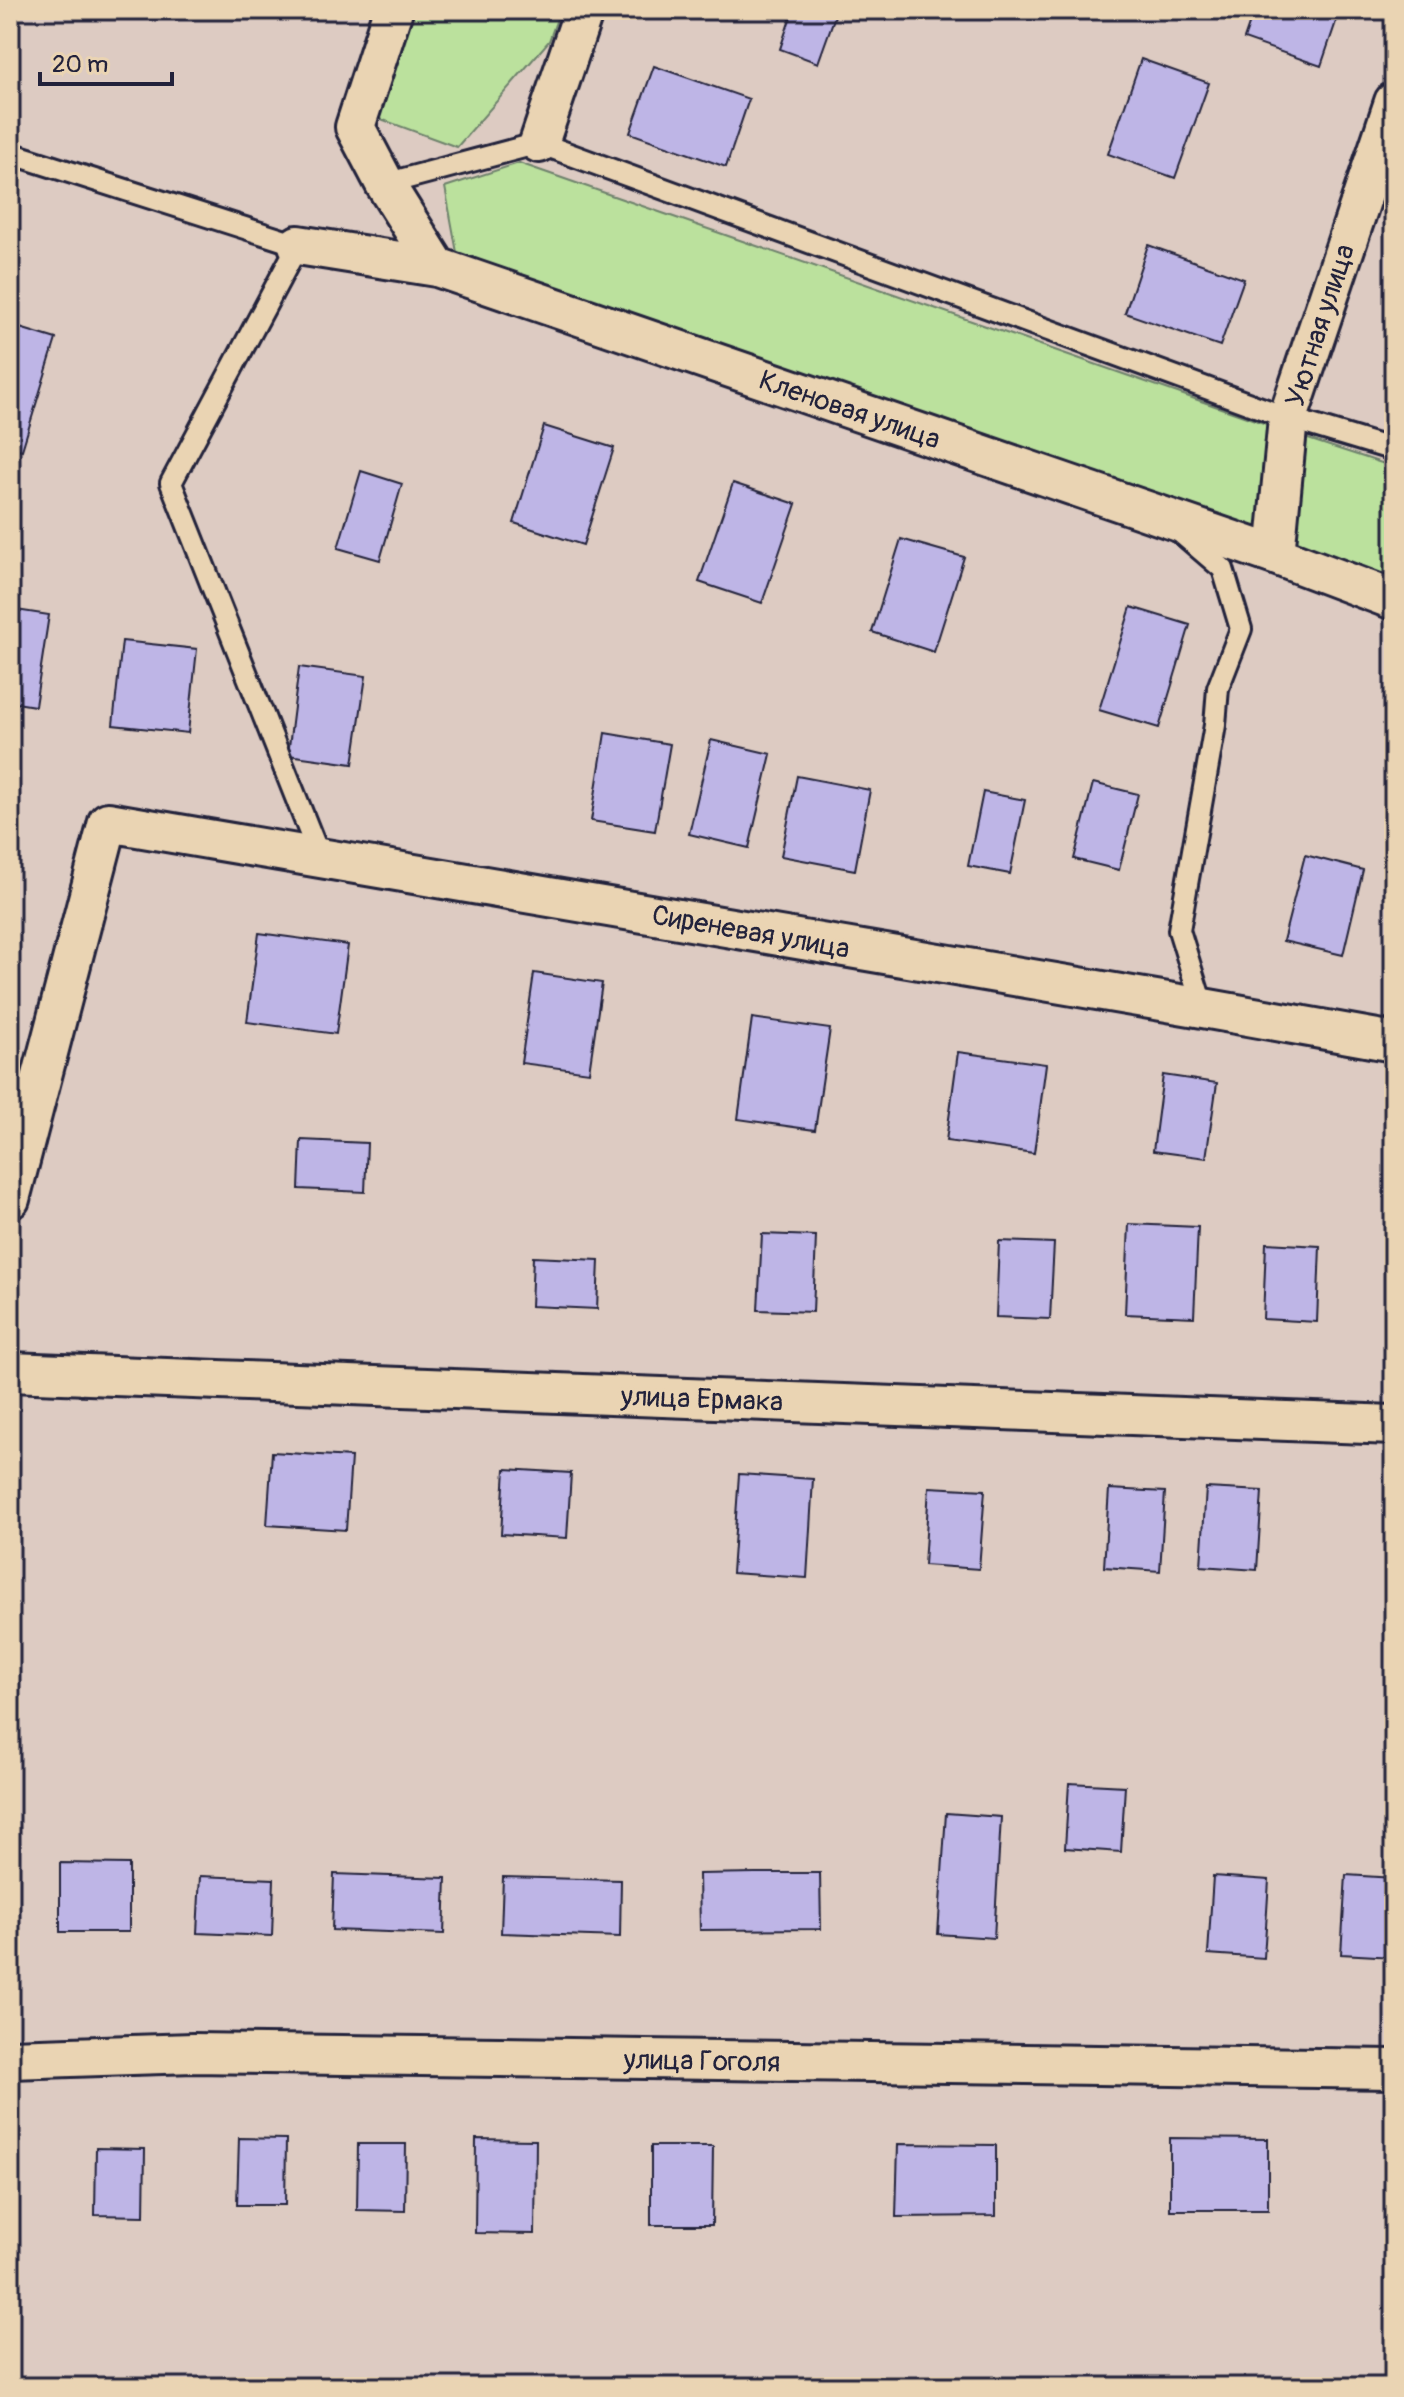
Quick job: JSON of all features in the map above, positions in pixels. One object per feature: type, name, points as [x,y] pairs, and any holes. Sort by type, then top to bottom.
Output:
[{"type":"street","points":[[393,10],[355,127],[385,184],[437,267]]},
{"type":"street","points":[[539,143],[584,10]]},
{"type":"street","name":"Уютная улица","points":[[1275,555],[1288,418],[1394,102]]},
{"type":"street","name":"Кленовая улица","points":[[298,245],[437,267],[1275,555],[1394,600]]},
{"type":"street","name":"Сиреневая улица","points":[[10,1199],[108,822],[1394,1042]]},
{"type":"street","name":"улица Ермака","points":[[10,1372],[1394,1425]]},
{"type":"street","name":"улица Гоголя","points":[[10,2059],[193,2053],[1394,2069]]},
{"type":"lane","points":[[385,184],[539,143],[1288,418],[1394,450]]},
{"type":"lane","points":[[10,153],[298,245],[171,483],[320,858]]},
{"type":"lane","points":[[1161,516],[1223,569],[1241,629],[1218,688],[1215,725],[1179,930],[1203,1008]]},
{"type":"green space","points":[[411,10],[560,10],[549,41],[457,147],[375,117]]},
{"type":"green space","points":[[519,163],[1278,428],[1267,541],[458,258],[445,187]]},
{"type":"green space","points":[[1305,438],[1394,467],[1394,584],[1296,551]]},
{"type":"building","points":[[793,10],[837,10],[818,63],[780,49]]},
{"type":"building","points":[[1254,10],[1340,10],[1321,66],[1244,39]]},
{"type":"building","points":[[1141,59],[1209,83],[1175,178],[1108,154]]},
{"type":"building","points":[[654,66],[749,99],[726,167],[630,133]]},
{"type":"building","points":[[1148,245],[1244,279],[1220,346],[1125,313]]},
{"type":"building","points":[[10,325],[56,339],[22,450],[10,447]]},
{"type":"building","points":[[544,426],[614,448],[583,545],[514,523]]},
{"type":"building","points":[[361,471],[402,484],[380,560],[338,548]]},
{"type":"building","points":[[733,483],[796,504],[762,603],[699,582]]},
{"type":"building","points":[[901,539],[964,557],[934,652],[872,632]]},
{"type":"building","points":[[1131,607],[1190,625],[1159,728],[1099,710]]},
{"type":"building","points":[[10,609],[49,615],[35,706],[10,702]]},
{"type":"building","points":[[122,641],[197,649],[188,733],[113,725]]},
{"type":"building","points":[[299,667],[366,676],[353,764],[288,755]]},
{"type":"building","points":[[605,733],[670,744],[655,831],[591,821]]},
{"type":"building","points":[[711,740],[771,754],[749,848],[689,834]]},
{"type":"building","points":[[797,776],[870,790],[855,870],[781,856]]},
{"type":"building","points":[[1093,783],[1138,794],[1119,870],[1074,859]]},
{"type":"building","points":[[983,792],[1025,800],[1010,874],[968,866]]},
{"type":"building","points":[[1305,855],[1363,870],[1343,955],[1283,941]]},
{"type":"building","points":[[259,933],[348,945],[336,1034],[247,1022]]},
{"type":"building","points":[[534,973],[602,983],[589,1072],[521,1063]]},
{"type":"building","points":[[752,1018],[830,1029],[815,1130],[738,1119]]},
{"type":"building","points":[[958,1052],[1046,1064],[1034,1153],[946,1141]]},
{"type":"building","points":[[1163,1075],[1217,1083],[1206,1158],[1153,1151]]},
{"type":"building","points":[[301,1140],[367,1143],[365,1192],[299,1189]]},
{"type":"building","points":[[1129,1224],[1198,1227],[1194,1317],[1125,1314]]},
{"type":"building","points":[[762,1234],[816,1236],[813,1312],[758,1310]]},
{"type":"building","points":[[999,1241],[1054,1243],[1050,1319],[996,1317]]},
{"type":"building","points":[[1266,1243],[1320,1246],[1317,1322],[1263,1319]]},
{"type":"building","points":[[533,1257],[599,1260],[597,1309],[531,1306]]},
{"type":"building","points":[[272,1452],[351,1457],[346,1530],[267,1525]]},
{"type":"building","points":[[505,1469],[571,1473],[567,1538],[501,1534]]},
{"type":"building","points":[[739,1474],[813,1479],[807,1578],[732,1573]]},
{"type":"building","points":[[929,1487],[985,1490],[979,1569],[924,1565]]},
{"type":"building","points":[[1206,1488],[1262,1491],[1257,1570],[1201,1566]]},
{"type":"building","points":[[1109,1489],[1165,1492],[1160,1571],[1104,1567]]},
{"type":"building","points":[[1069,1783],[1125,1786],[1121,1852],[1065,1848]]},
{"type":"building","points":[[946,1813],[1001,1817],[994,1938],[938,1934]]},
{"type":"building","points":[[60,1863],[129,1864],[129,1932],[60,1932]]},
{"type":"building","points":[[820,1873],[821,1929],[700,1930],[699,1874]]},
{"type":"building","points":[[334,1874],[446,1878],[444,1934],[332,1930]]},
{"type":"building","points":[[1346,1875],[1394,1878],[1394,1957],[1341,1954]]},
{"type":"building","points":[[200,1876],[274,1879],[272,1936],[197,1933]]},
{"type":"building","points":[[1213,1876],[1269,1880],[1264,1958],[1208,1954]]},
{"type":"building","points":[[503,1877],[621,1880],[620,1937],[501,1933]]},
{"type":"building","points":[[239,2138],[286,2139],[285,2205],[237,2205]]},
{"type":"building","points":[[1170,2138],[1268,2139],[1268,2210],[1170,2210]]},
{"type":"building","points":[[476,2139],[536,2140],[535,2234],[475,2233]]},
{"type":"building","points":[[358,2144],[406,2144],[405,2211],[357,2210]]},
{"type":"building","points":[[898,2144],[996,2145],[996,2216],[896,2217]]},
{"type":"building","points":[[651,2146],[713,2146],[712,2225],[651,2225]]},
{"type":"building","points":[[96,2148],[145,2149],[144,2216],[95,2215]]},
{"type":"building","points":[[10,2151],[14,2151],[13,2217],[10,2217]]}]
